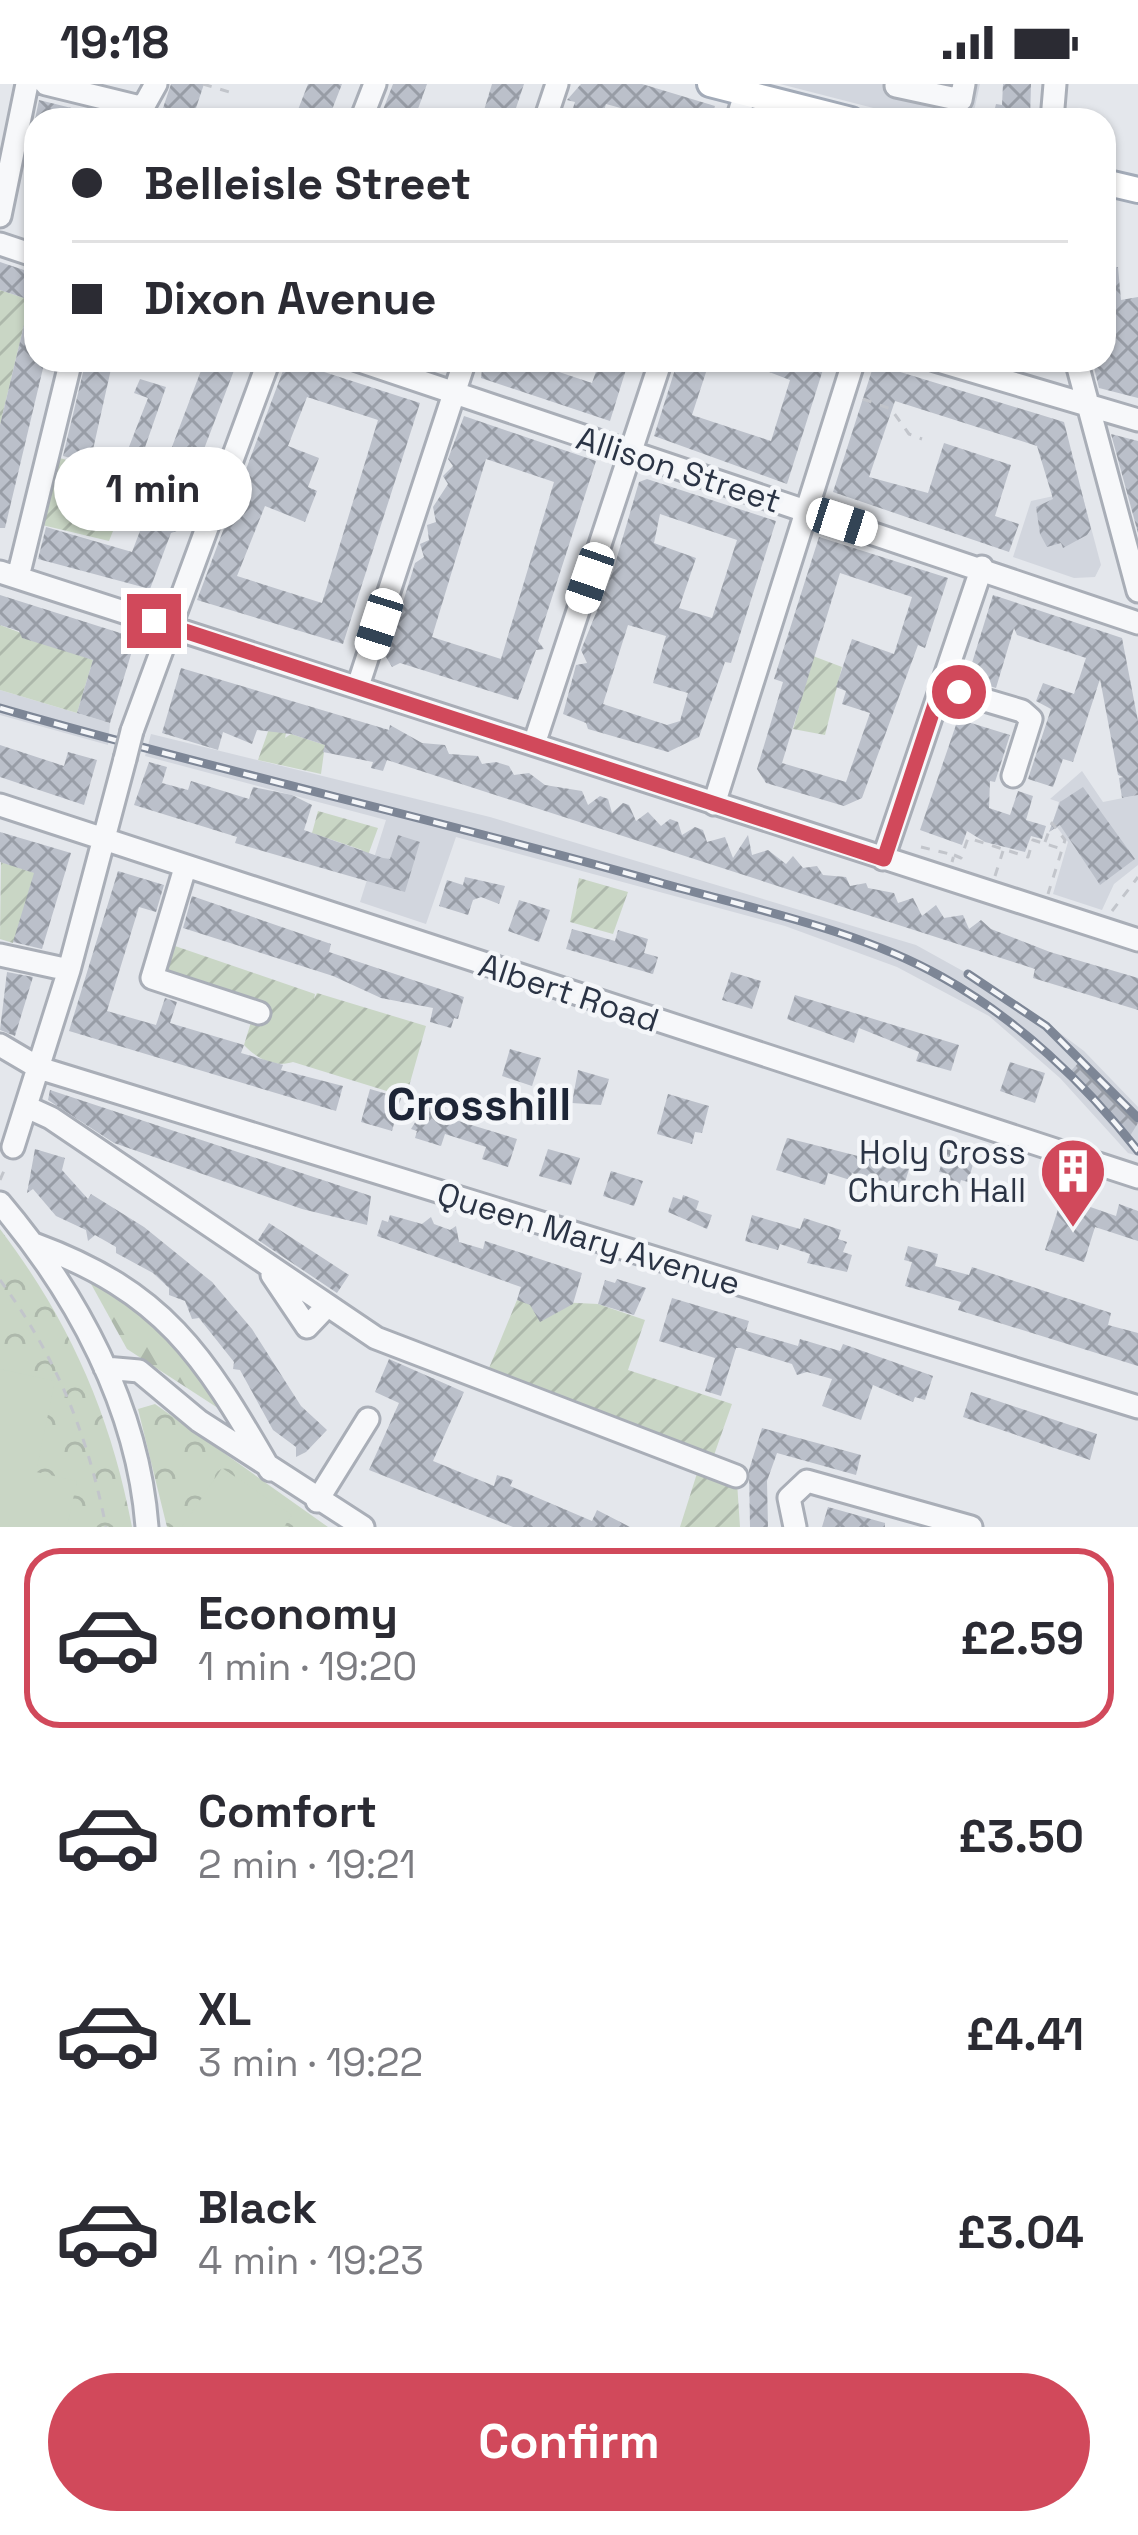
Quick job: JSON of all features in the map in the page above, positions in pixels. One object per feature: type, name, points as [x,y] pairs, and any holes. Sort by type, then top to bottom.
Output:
[{"type":"main road","points":[[710,84],[810,108]]},
{"type":"street","points":[[0,216],[27,84]]},
{"type":"street","points":[[46,84],[120,108]]},
{"type":"street","points":[[896,86],[961,100],[964,84]]},
{"type":"street","points":[[68,372],[40,489],[9,574],[1138,940]]},
{"type":"street","points":[[13,1147],[69,970],[132,731],[264,372]]},
{"type":"street","name":"Allison Street","points":[[391,372],[1138,623]]},
{"type":"street","points":[[358,686],[461,372]]},
{"type":"street","points":[[534,744],[657,372]]},
{"type":"street","points":[[714,804],[850,372]]},
{"type":"street","points":[[974,372],[1138,420]]},
{"type":"street","points":[[1078,372],[1138,591]]},
{"type":"street","points":[[884,859],[982,567]]},
{"type":"street","points":[[941,686],[1022,711],[1031,719],[1013,776]]},
{"type":"street","name":"Albert Road","points":[[0,805],[1138,1177]]},
{"type":"street","points":[[185,868],[152,978],[260,1012]]},
{"type":"street","points":[[0,955],[69,970]]},
{"type":"street","name":"Queen Mary Avenue","points":[[0,1045],[39,1069],[1138,1407]]},
{"type":"street","points":[[27,1108],[51,1118],[326,1307],[405,1351],[736,1476]]},
{"type":"street","points":[[0,1203],[34,1244],[105,1368],[144,1486],[147,1527]]},
{"type":"street","points":[[34,1244],[109,1275],[164,1317],[216,1379],[270,1470]]},
{"type":"street","points":[[105,1368],[139,1372],[270,1470],[363,1527]]},
{"type":"street","points":[[317,1501],[368,1419]]},
{"type":"street","points":[[795,1527],[788,1498],[807,1481],[971,1527]]},
{"type":"path","points":[[203,84],[229,92]]},
{"type":"path","points":[[844,392],[891,409],[909,434],[922,439]]},
{"type":"path","points":[[40,489],[66,494],[80,513],[96,519],[114,500],[114,483],[88,478],[66,494]]},
{"type":"path","points":[[1044,844],[1052,823],[1065,840],[1048,896]]},
{"type":"path","points":[[938,850],[942,838]]},
{"type":"path","points":[[918,855],[921,845],[961,858],[968,838],[1028,857],[1033,840],[1062,849]]},
{"type":"path","points":[[994,879],[1004,849]]},
{"type":"path","points":[[951,865],[954,855]]},
{"type":"path","points":[[1106,930],[1115,902],[1138,877]]},
{"type":"path","points":[[0,1280],[61,1373],[81,1426],[106,1527]]},
{"type":"shaded area","points":[[780,84],[980,84],[975,108],[873,108]]},
{"type":"shaded area","points":[[1081,490],[1101,565],[1095,577],[1074,578],[1013,557],[1031,501]]},
{"type":"shaded area","points":[[0,690],[110,723],[108,745],[0,715]]},
{"type":"shaded area","points":[[151,734],[490,817],[916,945],[1017,1001],[1084,1051],[1138,1107],[1138,1156],[1128,1153],[1060,1078],[989,1016],[897,967],[785,926],[456,837],[426,924],[360,902],[386,820],[145,756]]},
{"type":"shaded area","points":[[1082,771],[1103,802],[1138,795],[1138,865],[1114,884],[1102,910],[1053,894],[1068,842],[1053,822],[1059,802],[1050,799]]},
{"type":"green space","points":[[0,290],[24,298],[24,325],[0,425]]},
{"type":"green space","points":[[59,458],[135,476],[109,541],[42,525]]},
{"type":"green space","points":[[0,625],[93,660],[77,713],[0,690]]},
{"type":"green space","points":[[813,656],[842,667],[825,735],[793,729]]},
{"type":"green space","points":[[271,723],[287,728],[285,738],[291,734],[325,745],[321,774],[258,760]]},
{"type":"green space","points":[[318,811],[378,828],[367,858],[362,850],[312,833]]},
{"type":"green space","points":[[1,862],[38,874],[13,943],[0,939]]},
{"type":"green space","points":[[579,878],[628,892],[613,934],[570,922]]},
{"type":"green space","points":[[175,946],[315,994],[314,999],[317,993],[426,1026],[406,1097],[293,1062],[272,1063],[254,1054],[244,1045],[255,1009],[164,978]]},
{"type":"green space","points":[[0,1229],[47,1298],[84,1370],[112,1446],[132,1527],[0,1527]]},
{"type":"green space","points":[[85,1273],[127,1298],[164,1332],[224,1412],[127,1349]]},
{"type":"green space","points":[[517,1300],[598,1304],[645,1320],[628,1370],[732,1404],[713,1458],[487,1373]]},
{"type":"green space","points":[[0,1369],[55,1381],[36,1472],[77,1481],[67,1527],[0,1527]]},
{"type":"green space","points":[[155,1404],[328,1527],[167,1527],[138,1409]]},
{"type":"green space","points":[[699,1467],[737,1482],[740,1527],[680,1527]]},
{"type":"green space","points":[[222,1468],[292,1515],[284,1527],[182,1527]]},
{"type":"building","points":[[171,84],[204,84],[196,108],[163,108]]},
{"type":"building","points":[[308,84],[342,84],[333,108],[299,108]]},
{"type":"building","points":[[393,84],[427,84],[418,108],[384,108]]},
{"type":"building","points":[[492,84],[524,84],[516,108],[485,108]]},
{"type":"building","points":[[581,84],[642,84],[715,106],[573,108],[575,102],[567,100]]},
{"type":"building","points":[[1003,84],[1031,84],[1030,108],[995,108],[1002,105]]},
{"type":"building","points":[[39,100],[72,108],[37,108]]},
{"type":"building","points":[[0,262],[24,270],[24,298],[0,290]]},
{"type":"building","points":[[1116,267],[1121,300],[1138,297],[1138,398],[1099,388],[1096,372],[1116,372]]},
{"type":"building","points":[[24,325],[24,372],[42,372],[5,528],[0,528],[0,425]]},
{"type":"building","points":[[83,372],[110,372],[90,463],[63,456]]},
{"type":"building","points":[[200,372],[233,372],[175,525],[185,528],[171,533],[150,589],[38,559],[46,527],[132,552]]},
{"type":"building","points":[[282,372],[324,372],[420,403],[343,644],[197,600]],"holes":[[[307,397],[378,420],[322,603],[237,576],[265,506],[305,522],[317,491],[308,487],[319,458],[288,446]]]},
{"type":"building","points":[[482,372],[559,372],[592,383],[596,372],[625,372],[610,421],[481,378]]},
{"type":"building","points":[[674,372],[706,372],[692,415],[771,441],[790,380],[769,372],[822,372],[787,484],[654,436]]},
{"type":"building","points":[[871,372],[900,372],[1064,422],[1091,529],[1063,548],[1061,543],[1047,547],[1036,507],[1053,499],[1037,446],[895,401],[869,477],[928,493],[944,443],[1011,465],[995,516],[1019,524],[1009,552],[833,492]]},
{"type":"building","points":[[140,379],[166,387],[135,476],[120,470],[148,398],[134,393]]},
{"type":"building","points":[[464,416],[596,461],[538,641],[544,649],[536,650],[518,700],[400,663],[392,667],[386,657],[415,563],[424,557],[420,544],[429,540],[427,525],[436,522],[433,507],[448,484],[443,476],[453,466],[448,459]],"holes":[[[486,459],[554,482],[501,659],[432,637]]]},
{"type":"building","points":[[1111,434],[1138,441],[1138,533]]},
{"type":"building","points":[[647,479],[776,521],[731,663],[725,662],[699,737],[668,752],[588,729],[586,723],[563,714],[576,665],[587,663],[581,650],[613,571],[639,482]],"holes":[[[660,514],[737,540],[712,618],[679,608],[696,558],[654,543]],[[628,625],[666,636],[653,683],[688,693],[680,721],[667,725],[603,704]]]},
{"type":"building","points":[[819,537],[948,578],[925,648],[918,645],[862,798],[844,806],[766,783],[757,769],[783,682],[774,679]],"holes":[[[840,573],[912,597],[894,654],[852,639],[836,687],[846,691],[842,704],[870,713],[846,782],[782,763]]]},
{"type":"building","points":[[0,595],[136,638],[110,723],[77,713],[93,660],[22,638],[19,631],[0,625]]},
{"type":"building","points":[[993,595],[1122,638],[1138,721],[1138,795],[1122,798],[1119,778],[1123,777],[1118,775],[1100,679],[1073,762],[1063,759],[1053,787],[1028,779],[1051,709],[1036,701],[1043,683],[1074,694],[1086,658],[1017,635],[1014,628],[996,688],[967,679]]},
{"type":"building","points":[[181,668],[389,730],[390,725],[422,743],[445,745],[449,754],[478,756],[482,764],[509,766],[514,775],[529,773],[545,785],[582,791],[588,805],[600,796],[608,799],[612,813],[623,803],[629,805],[636,821],[648,812],[661,826],[670,819],[678,822],[682,835],[695,827],[703,830],[707,842],[725,837],[733,858],[748,835],[752,855],[768,850],[786,864],[793,856],[803,868],[817,866],[823,875],[846,877],[850,886],[866,883],[868,888],[894,893],[898,903],[913,898],[922,916],[936,905],[944,918],[963,915],[969,929],[981,920],[991,929],[1050,952],[1138,978],[1138,1010],[1033,978],[1035,969],[387,760],[383,771],[371,768],[373,762],[323,752],[325,745],[291,734],[257,730],[252,744],[223,732],[218,750],[162,733]]},
{"type":"building","points":[[958,719],[1010,735],[995,782],[990,781],[989,808],[1010,815],[1018,791],[1033,796],[1026,820],[1046,826],[1042,839],[1031,836],[1025,852],[985,842],[967,831],[962,845],[920,830]]},
{"type":"building","points":[[0,745],[64,766],[68,752],[97,760],[84,805],[0,777]]},
{"type":"building","points":[[149,762],[167,767],[162,783],[188,790],[191,781],[249,799],[253,787],[292,795],[312,805],[304,830],[383,858],[390,859],[398,835],[420,842],[405,892],[235,843],[237,837],[134,805]]},
{"type":"building","points":[[1083,787],[1135,859],[1100,885],[1060,825],[1049,832],[1060,802]]},
{"type":"building","points":[[0,832],[71,853],[42,949],[13,942],[34,873],[0,862]]},
{"type":"building","points":[[118,871],[164,885],[156,912],[139,907],[107,1011],[156,1025],[165,998],[177,1002],[170,1023],[244,1045],[241,1053],[283,1065],[281,1070],[343,1086],[336,1111],[69,1031]]},
{"type":"building","points":[[465,877],[505,886],[499,904],[481,897],[473,900],[468,915],[439,906],[447,880],[463,885]]},
{"type":"building","points":[[192,896],[331,944],[329,952],[464,997],[458,1019],[454,1018],[451,1028],[430,1022],[433,1008],[381,998],[333,976],[183,928]]},
{"type":"building","points":[[519,900],[550,910],[539,942],[508,931]]},
{"type":"building","points":[[572,929],[615,941],[618,930],[648,939],[644,953],[658,957],[653,974],[566,949]]},
{"type":"building","points":[[7,972],[33,977],[15,1036],[0,1030]]},
{"type":"building","points":[[731,972],[761,981],[752,1009],[722,1000]]},
{"type":"building","points":[[795,995],[959,1045],[951,1071],[916,1061],[919,1052],[859,1028],[854,1043],[787,1019]]},
{"type":"building","points":[[510,1049],[541,1058],[532,1086],[502,1076]]},
{"type":"building","points":[[1081,1060],[1138,1123],[1130,1136],[1070,1072]]},
{"type":"building","points":[[1010,1062],[1045,1073],[1035,1103],[1000,1091]]},
{"type":"building","points":[[578,1070],[609,1079],[601,1105],[572,1103]]},
{"type":"building","points":[[370,1089],[401,1098],[392,1131],[361,1122]]},
{"type":"building","points":[[50,1090],[371,1196],[367,1225],[302,1209],[114,1143],[48,1100]]},
{"type":"building","points":[[668,1094],[709,1106],[702,1133],[695,1132],[692,1144],[657,1134]]},
{"type":"building","points":[[429,1100],[447,1104],[442,1116],[517,1139],[508,1167],[482,1159],[486,1147],[445,1134],[441,1146],[415,1138],[417,1131],[411,1129]]},
{"type":"building","points":[[787,1138],[909,1169],[903,1189],[895,1186],[893,1196],[880,1192],[883,1182],[852,1173],[850,1180],[828,1173],[825,1185],[776,1170]]},
{"type":"building","points":[[35,1149],[65,1158],[62,1170],[88,1199],[91,1194],[144,1227],[212,1282],[252,1329],[301,1406],[327,1430],[306,1452],[296,1457],[296,1447],[273,1430],[240,1370],[233,1369],[234,1362],[199,1318],[192,1319],[185,1301],[169,1295],[169,1288],[153,1273],[116,1253],[116,1247],[95,1235],[88,1241],[86,1230],[56,1216],[33,1189],[27,1193]]},
{"type":"building","points":[[548,1149],[580,1158],[571,1185],[539,1176]]},
{"type":"building","points":[[946,1149],[975,1157],[968,1182],[961,1180],[958,1190],[942,1185],[945,1173],[939,1172]]},
{"type":"building","points":[[611,1171],[643,1181],[634,1206],[603,1196]]},
{"type":"building","points":[[683,1195],[699,1201],[696,1210],[712,1215],[707,1229],[668,1212],[673,1197],[682,1200]]},
{"type":"building","name":"Holy Cross Church Hall","points":[[1062,1197],[1116,1216],[1119,1204],[1138,1211],[1138,1241],[1095,1227],[1084,1262],[1045,1250]]},
{"type":"building","points":[[390,1215],[422,1224],[431,1217],[434,1224],[450,1230],[456,1226],[459,1242],[483,1249],[485,1241],[582,1273],[573,1304],[540,1322],[530,1305],[517,1300],[521,1287],[377,1236],[382,1220],[388,1222]]},
{"type":"building","points":[[752,1215],[800,1229],[804,1218],[841,1230],[838,1239],[847,1242],[843,1252],[852,1255],[847,1272],[807,1263],[810,1254],[780,1244],[778,1250],[745,1241]]},
{"type":"building","points":[[269,1223],[349,1275],[337,1293],[258,1240]]},
{"type":"building","points":[[908,1246],[938,1254],[935,1266],[969,1275],[972,1267],[1111,1313],[1108,1325],[1138,1333],[1138,1366],[958,1310],[961,1302],[905,1286],[912,1262],[904,1260]]},
{"type":"building","points":[[617,1279],[646,1288],[634,1315],[598,1304],[605,1280],[615,1283]]},
{"type":"building","points":[[672,1298],[749,1321],[746,1331],[798,1346],[800,1339],[840,1351],[843,1344],[933,1376],[925,1400],[915,1397],[913,1402],[873,1385],[861,1420],[822,1406],[832,1379],[807,1372],[797,1375],[792,1364],[740,1348],[736,1348],[721,1396],[705,1391],[715,1358],[659,1341]]},
{"type":"building","points":[[389,1359],[464,1392],[433,1461],[494,1486],[497,1475],[513,1480],[510,1486],[592,1521],[597,1510],[630,1527],[513,1527],[369,1470],[399,1403],[375,1392]]},
{"type":"building","points":[[971,1392],[1097,1434],[1090,1460],[963,1417]]},
{"type":"building","points":[[762,1428],[861,1455],[856,1475],[777,1453],[767,1481],[768,1527],[750,1527],[749,1470]]},
{"type":"building","points":[[828,1507],[885,1523],[885,1527],[822,1527]]},
{"type":"railway","points":[[0,708],[576,859],[875,946],[942,977],[997,1012],[1072,1077],[1138,1151]]},
{"type":"railway","points":[[968,974],[1046,1026],[1138,1118]]},
{"type":"place","name":"Holy Cross Church Hall","points":[[1073,1230]]},
{"type":"district","name":"Crosshill","points":[[479,1104]]},
{"type":"route","points":[[154,621],[884,859],[941,686],[959,692]]}]
